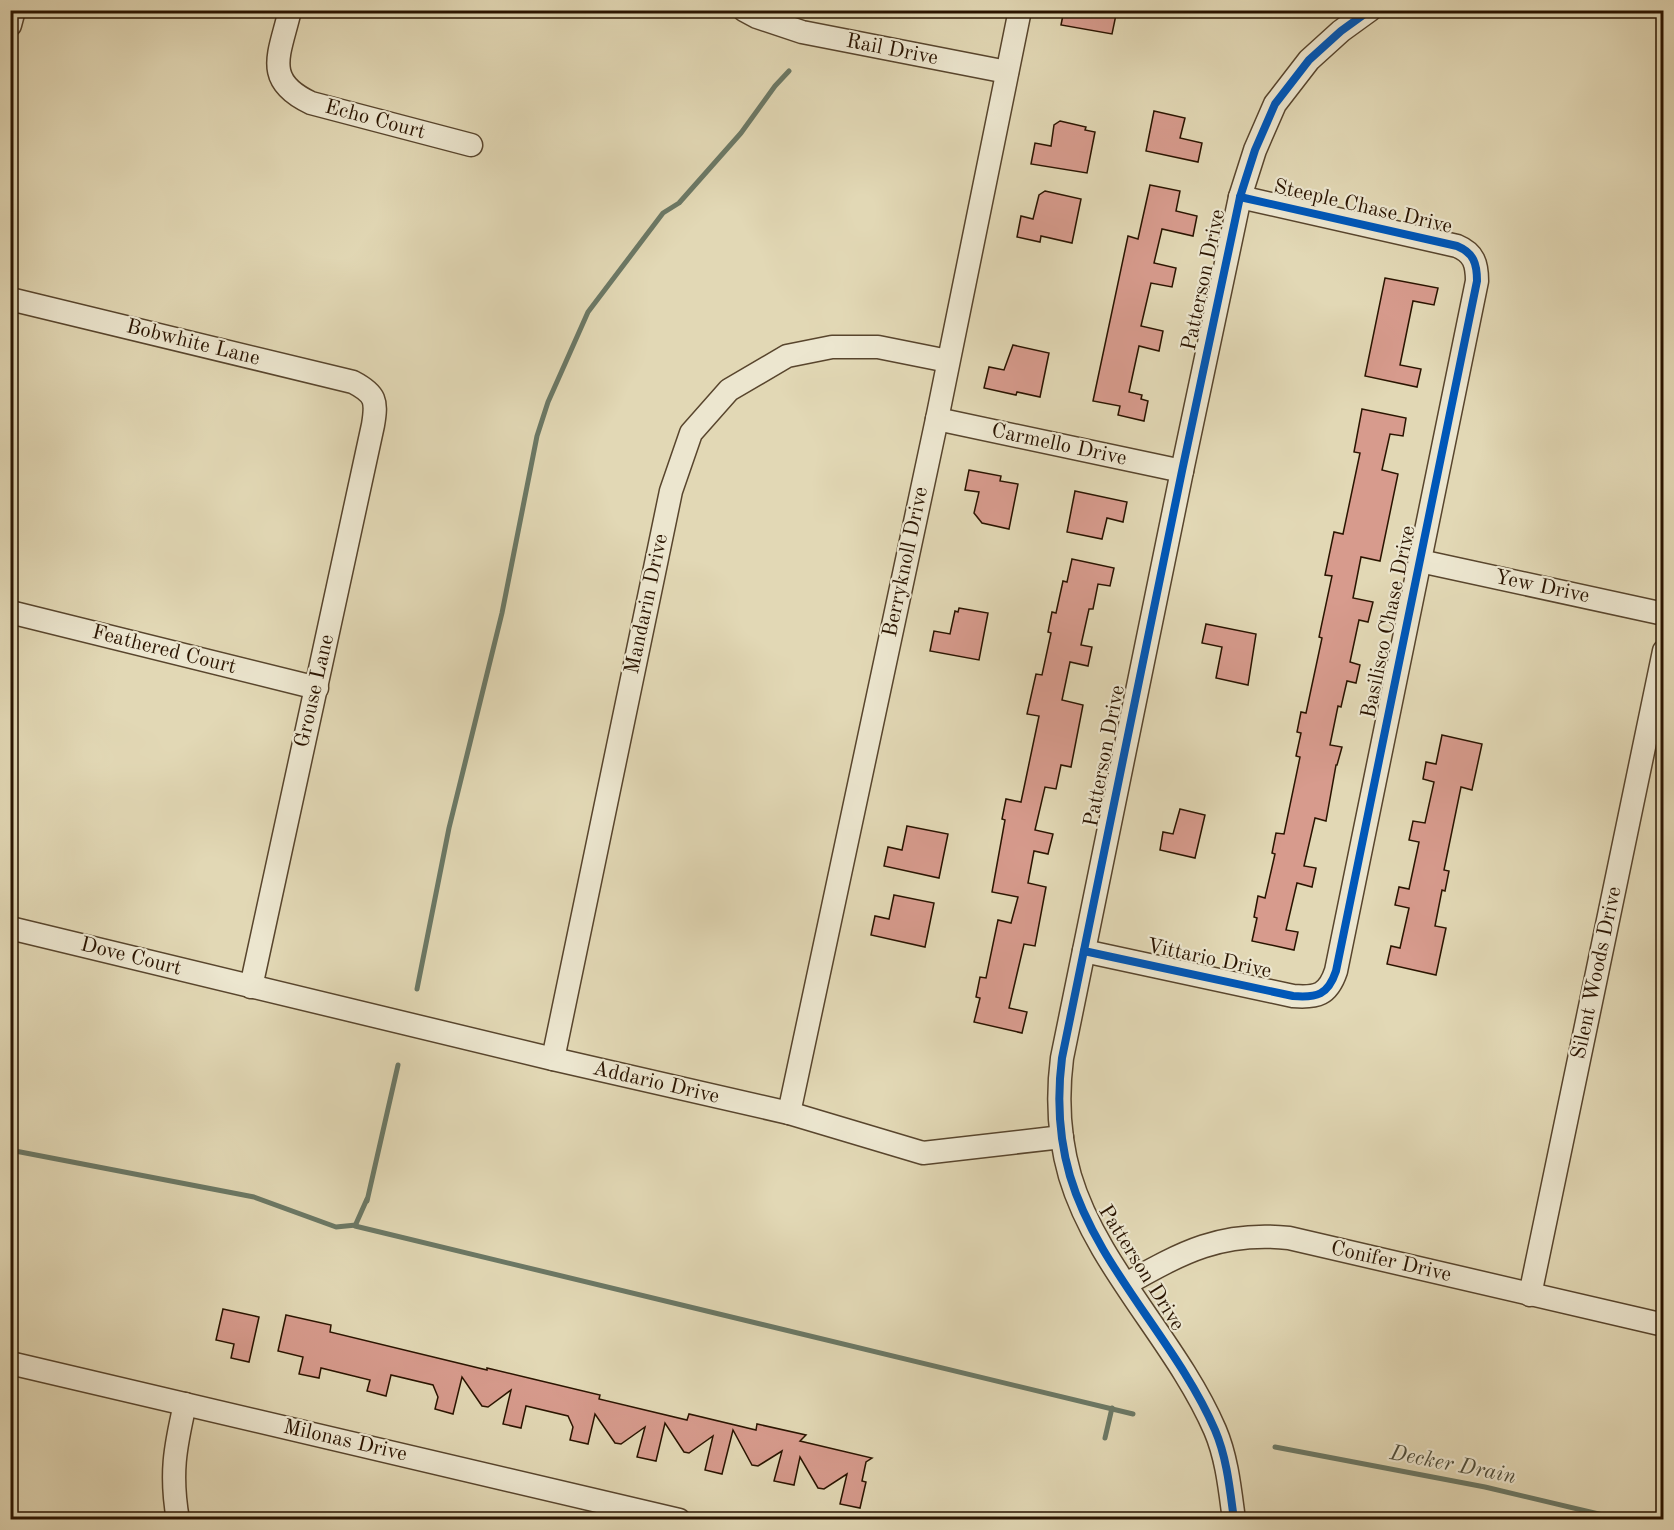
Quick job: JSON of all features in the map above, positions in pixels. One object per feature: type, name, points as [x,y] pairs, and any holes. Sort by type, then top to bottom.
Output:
[{"type":"street","points":[[10,25],[14,10]]},
{"type":"street","name":"Echo Court","points":[[290,10],[278,69],[284,85],[294,95],[311,103],[471,145]]},
{"type":"street","name":"Rail Drive","points":[[744,10],[757,18],[801,32],[1007,72]]},
{"type":"street","name":"Berryknoll Drive","points":[[789,1113],[937,419],[1020,10]]},
{"type":"street","name":"Patterson Drive","points":[[1234,1520],[1228,1476],[1216,1432],[1197,1393],[1126,1284],[1085,1214],[1070,1177],[1062,1137],[1059,1082],[1182,471],[1240,197],[1255,150],[1275,104],[1310,60],[1341,31],[1370,10]]},
{"type":"street","name":"Steeple Chase Drive","points":[[1240,197],[1457,246],[1470,252],[1474,258]]},
{"type":"street","name":"Basilisco Chase Drive","points":[[1325,991],[1332,983],[1336,971],[1477,281],[1474,258]]},
{"type":"street","name":"Bobwhite Lane","points":[[10,299],[353,382],[372,395]]},
{"type":"street","name":"Mandarin Drive","points":[[553,1059],[671,491],[691,434],[729,390],[787,356],[832,347],[878,347],[948,361]]},
{"type":"street","name":"Grouse Lane","points":[[251,987],[373,425],[375,403],[372,395]]},
{"type":"street","name":"Carmello Drive","points":[[937,419],[1182,471]]},
{"type":"street","name":"Yew Drive","points":[[1420,561],[1664,614]]},
{"type":"street","name":"Feathered Court","points":[[10,612],[316,688]]},
{"type":"street","name":"Silent Woods Drive","points":[[1530,1295],[1664,651]]},
{"type":"street","name":"Dove Court","points":[[10,928],[251,987]]},
{"type":"street","name":"Vittario Drive","points":[[1084,951],[1293,996],[1312,998],[1325,991]]},
{"type":"street","name":"Addario Drive","points":[[251,987],[789,1113],[923,1153],[1062,1137]]},
{"type":"street","name":"Conifer Drive","points":[[1126,1284],[1161,1264],[1207,1245],[1235,1237],[1262,1235],[1289,1238],[1664,1325]]},
{"type":"street","name":"Milonas Drive","points":[[10,1363],[679,1520]]},
{"type":"street","points":[[178,1520],[173,1490],[174,1449],[185,1404]]},
{"type":"building","points":[[1064,10],[1117,10],[1112,34],[1061,25]]},
{"type":"building","points":[[1154,111],[1185,118],[1180,138],[1202,143],[1198,162],[1146,151]]},
{"type":"building","points":[[1060,121],[1086,127],[1085,130],[1095,132],[1087,173],[1031,164],[1035,143],[1051,146],[1054,125]]},
{"type":"building","points":[[1150,185],[1180,191],[1176,211],[1197,216],[1193,236],[1162,229],[1154,263],[1176,268],[1172,287],[1151,283],[1141,326],[1163,331],[1159,351],[1139,346],[1129,392],[1142,395],[1141,399],[1148,401],[1144,421],[1118,415],[1120,406],[1093,401],[1128,236],[1138,239]]},
{"type":"building","points":[[1045,191],[1081,199],[1072,243],[1041,236],[1040,242],[1017,237],[1021,216],[1033,219],[1039,195]]},
{"type":"building","points":[[1385,278],[1438,288],[1434,305],[1413,301],[1400,365],[1421,369],[1417,387],[1365,376]]},
{"type":"building","points":[[1013,345],[1049,353],[1040,397],[1017,392],[1016,395],[984,388],[989,367],[1004,370]]},
{"type":"building","points":[[1362,409],[1406,418],[1403,436],[1390,434],[1382,470],[1398,474],[1380,561],[1361,557],[1353,598],[1373,602],[1368,622],[1359,620],[1350,662],[1360,665],[1356,683],[1347,681],[1341,707],[1338,706],[1330,745],[1342,747],[1336,765],[1326,821],[1315,818],[1304,866],[1316,868],[1312,887],[1297,883],[1286,930],[1298,932],[1294,950],[1252,941],[1257,918],[1254,917],[1258,896],[1265,898],[1275,854],[1272,853],[1276,833],[1284,834],[1300,757],[1296,756],[1301,733],[1297,732],[1301,712],[1306,713],[1332,576],[1325,575],[1334,532],[1343,534],[1360,453],[1354,452]]},
{"type":"building","points":[[969,470],[1001,476],[1000,481],[1018,484],[1009,529],[982,523],[974,513],[979,492],[965,490]]},
{"type":"building","points":[[1075,491],[1127,502],[1123,522],[1107,518],[1102,539],[1067,532]]},
{"type":"building","points":[[1072,559],[1114,568],[1110,586],[1098,584],[1093,609],[1089,609],[1081,645],[1092,647],[1088,666],[1070,662],[1062,700],[1083,705],[1071,767],[1061,765],[1056,789],[1045,787],[1035,830],[1053,834],[1048,854],[1034,851],[1028,883],[1046,887],[1035,946],[1024,944],[1009,1008],[1027,1012],[1022,1033],[974,1022],[980,998],[976,997],[980,977],[986,978],[998,920],[1011,923],[1018,897],[992,892],[1005,820],[1002,819],[1006,799],[1021,802],[1039,716],[1027,714],[1036,674],[1042,675],[1051,633],[1048,632],[1052,612],[1056,613],[1063,581],[1067,582]]},
{"type":"building","points":[[959,608],[988,613],[979,660],[930,651],[934,631],[950,634],[955,611],[958,612]]},
{"type":"building","points":[[1206,624],[1256,634],[1248,685],[1216,678],[1222,647],[1202,643]]},
{"type":"building","points":[[1442,735],[1482,744],[1472,790],[1461,787],[1444,870],[1449,871],[1445,891],[1442,890],[1435,926],[1446,928],[1436,975],[1387,964],[1391,946],[1400,948],[1409,908],[1395,905],[1399,887],[1409,889],[1419,842],[1409,840],[1413,821],[1425,823],[1434,782],[1423,779],[1426,762],[1436,764]]},
{"type":"building","points":[[1180,809],[1205,815],[1195,858],[1160,850],[1163,832],[1173,834]]},
{"type":"building","points":[[907,826],[948,834],[939,878],[884,866],[888,847],[902,850]]},
{"type":"building","points":[[894,895],[934,903],[925,947],[871,935],[875,916],[889,919]]},
{"type":"building","points":[[223,1309],[259,1317],[249,1362],[231,1358],[234,1344],[216,1340]]},
{"type":"building","points":[[286,1315],[331,1325],[330,1332],[600,1395],[599,1399],[687,1420],[689,1414],[756,1430],[757,1424],[806,1435],[800,1441],[872,1458],[866,1462],[862,1481],[866,1482],[860,1508],[840,1504],[847,1474],[824,1489],[818,1488],[800,1457],[794,1485],[774,1481],[782,1451],[758,1466],[752,1465],[733,1430],[722,1474],[705,1470],[713,1436],[689,1453],[684,1452],[665,1423],[656,1461],[637,1457],[645,1427],[621,1444],[615,1443],[595,1414],[588,1444],[570,1440],[573,1427],[568,1416],[526,1406],[521,1428],[503,1424],[511,1390],[488,1407],[482,1406],[462,1377],[453,1414],[435,1409],[438,1397],[433,1385],[391,1375],[386,1396],[367,1391],[370,1380],[321,1368],[319,1378],[299,1374],[303,1357],[278,1351]]},
{"type":"waterway","points":[[417,989],[449,828],[502,613],[537,436],[548,402],[588,312],[663,213],[679,203],[741,133],[775,86],[789,71]]},
{"type":"waterway","points":[[367,1201],[398,1065]]},
{"type":"waterway","points":[[10,1150],[254,1197],[336,1227],[356,1225]]},
{"type":"waterway","points":[[367,1199],[355,1226],[1133,1414]]},
{"type":"waterway","name":"Decker Drain","points":[[1105,1438],[1112,1408]]},
{"type":"waterway","name":"Decker Drain","points":[[1275,1447],[1485,1487],[1624,1520]]},
{"type":"cycle path","points":[[1234,1520],[1225,1463],[1215,1430],[1180,1366],[1118,1273],[1082,1209],[1070,1176],[1063,1147],[1059,1102],[1060,1073],[1240,197],[1255,150],[1275,104],[1309,60],[1341,31],[1370,10]]},
{"type":"cycle path","points":[[1084,951],[1293,996],[1320,993],[1329,985],[1336,971],[1477,281],[1476,269],[1471,256],[1457,246],[1240,197]]}]
